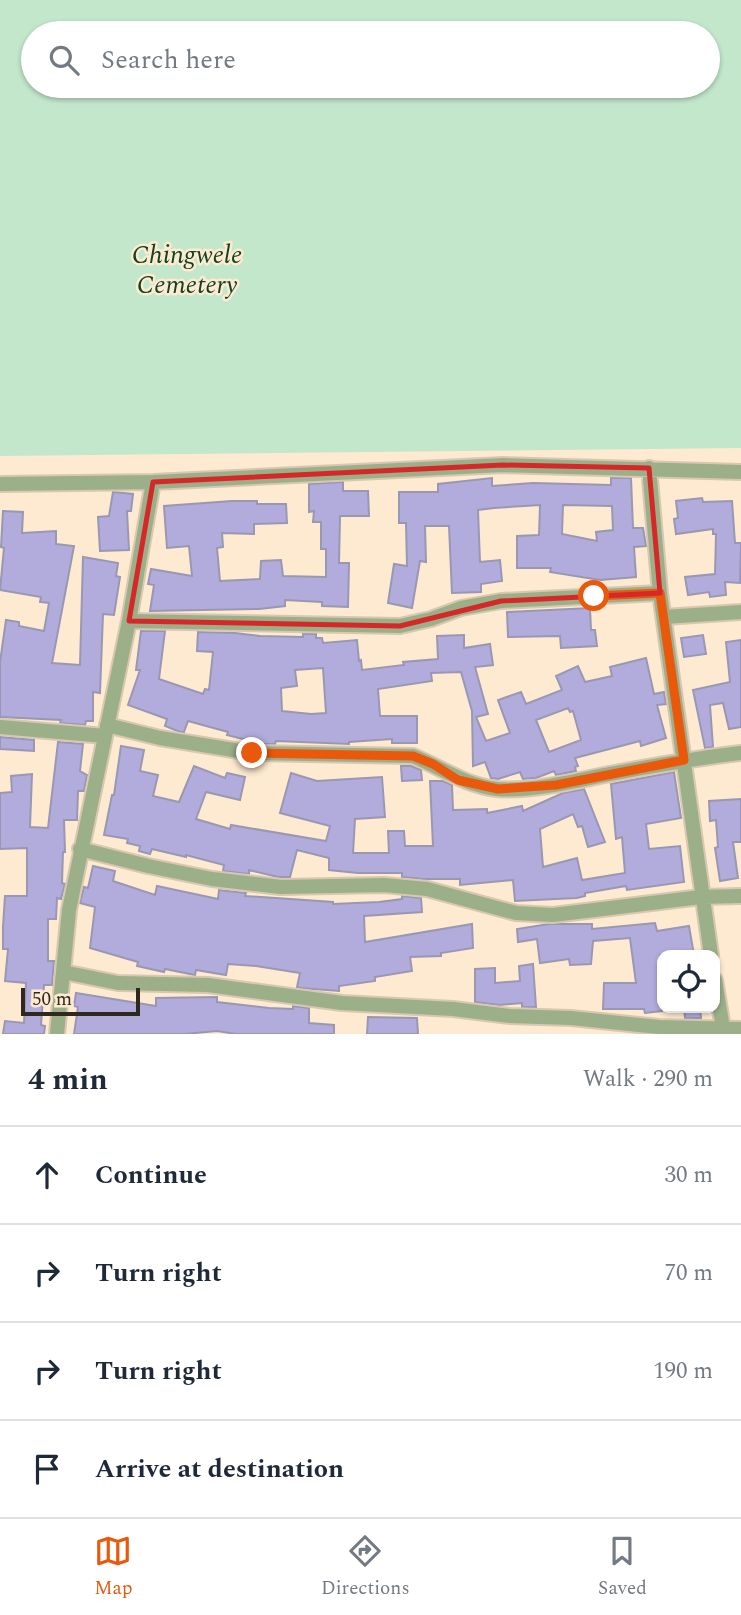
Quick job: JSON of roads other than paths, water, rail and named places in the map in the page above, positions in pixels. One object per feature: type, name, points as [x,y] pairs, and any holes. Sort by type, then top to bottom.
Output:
[{"type":"street","points":[[0,484],[153,482],[503,466],[741,472]]},
{"type":"street","points":[[649,468],[660,593],[710,950]]},
{"type":"street","points":[[57,1034],[69,910],[129,621],[153,482]]},
{"type":"street","points":[[129,621],[400,626],[461,608],[501,601],[660,593]]},
{"type":"street","points":[[664,617],[741,612]]},
{"type":"street","points":[[0,727],[106,730],[252,753],[413,756],[433,764],[458,780],[498,789],[556,785],[684,760],[741,753]]},
{"type":"street","points":[[80,849],[212,879],[281,887],[384,885],[427,889],[516,913],[553,915],[701,897],[741,896]]},
{"type":"street","points":[[63,972],[118,982],[208,985],[342,1003],[453,1009],[659,1027],[741,1029]]},
{"type":"street","points":[[720,1010],[723,1028]]},
{"type":"park label","name":"Chingwele Cemetery","points":[[187,270]]}]
